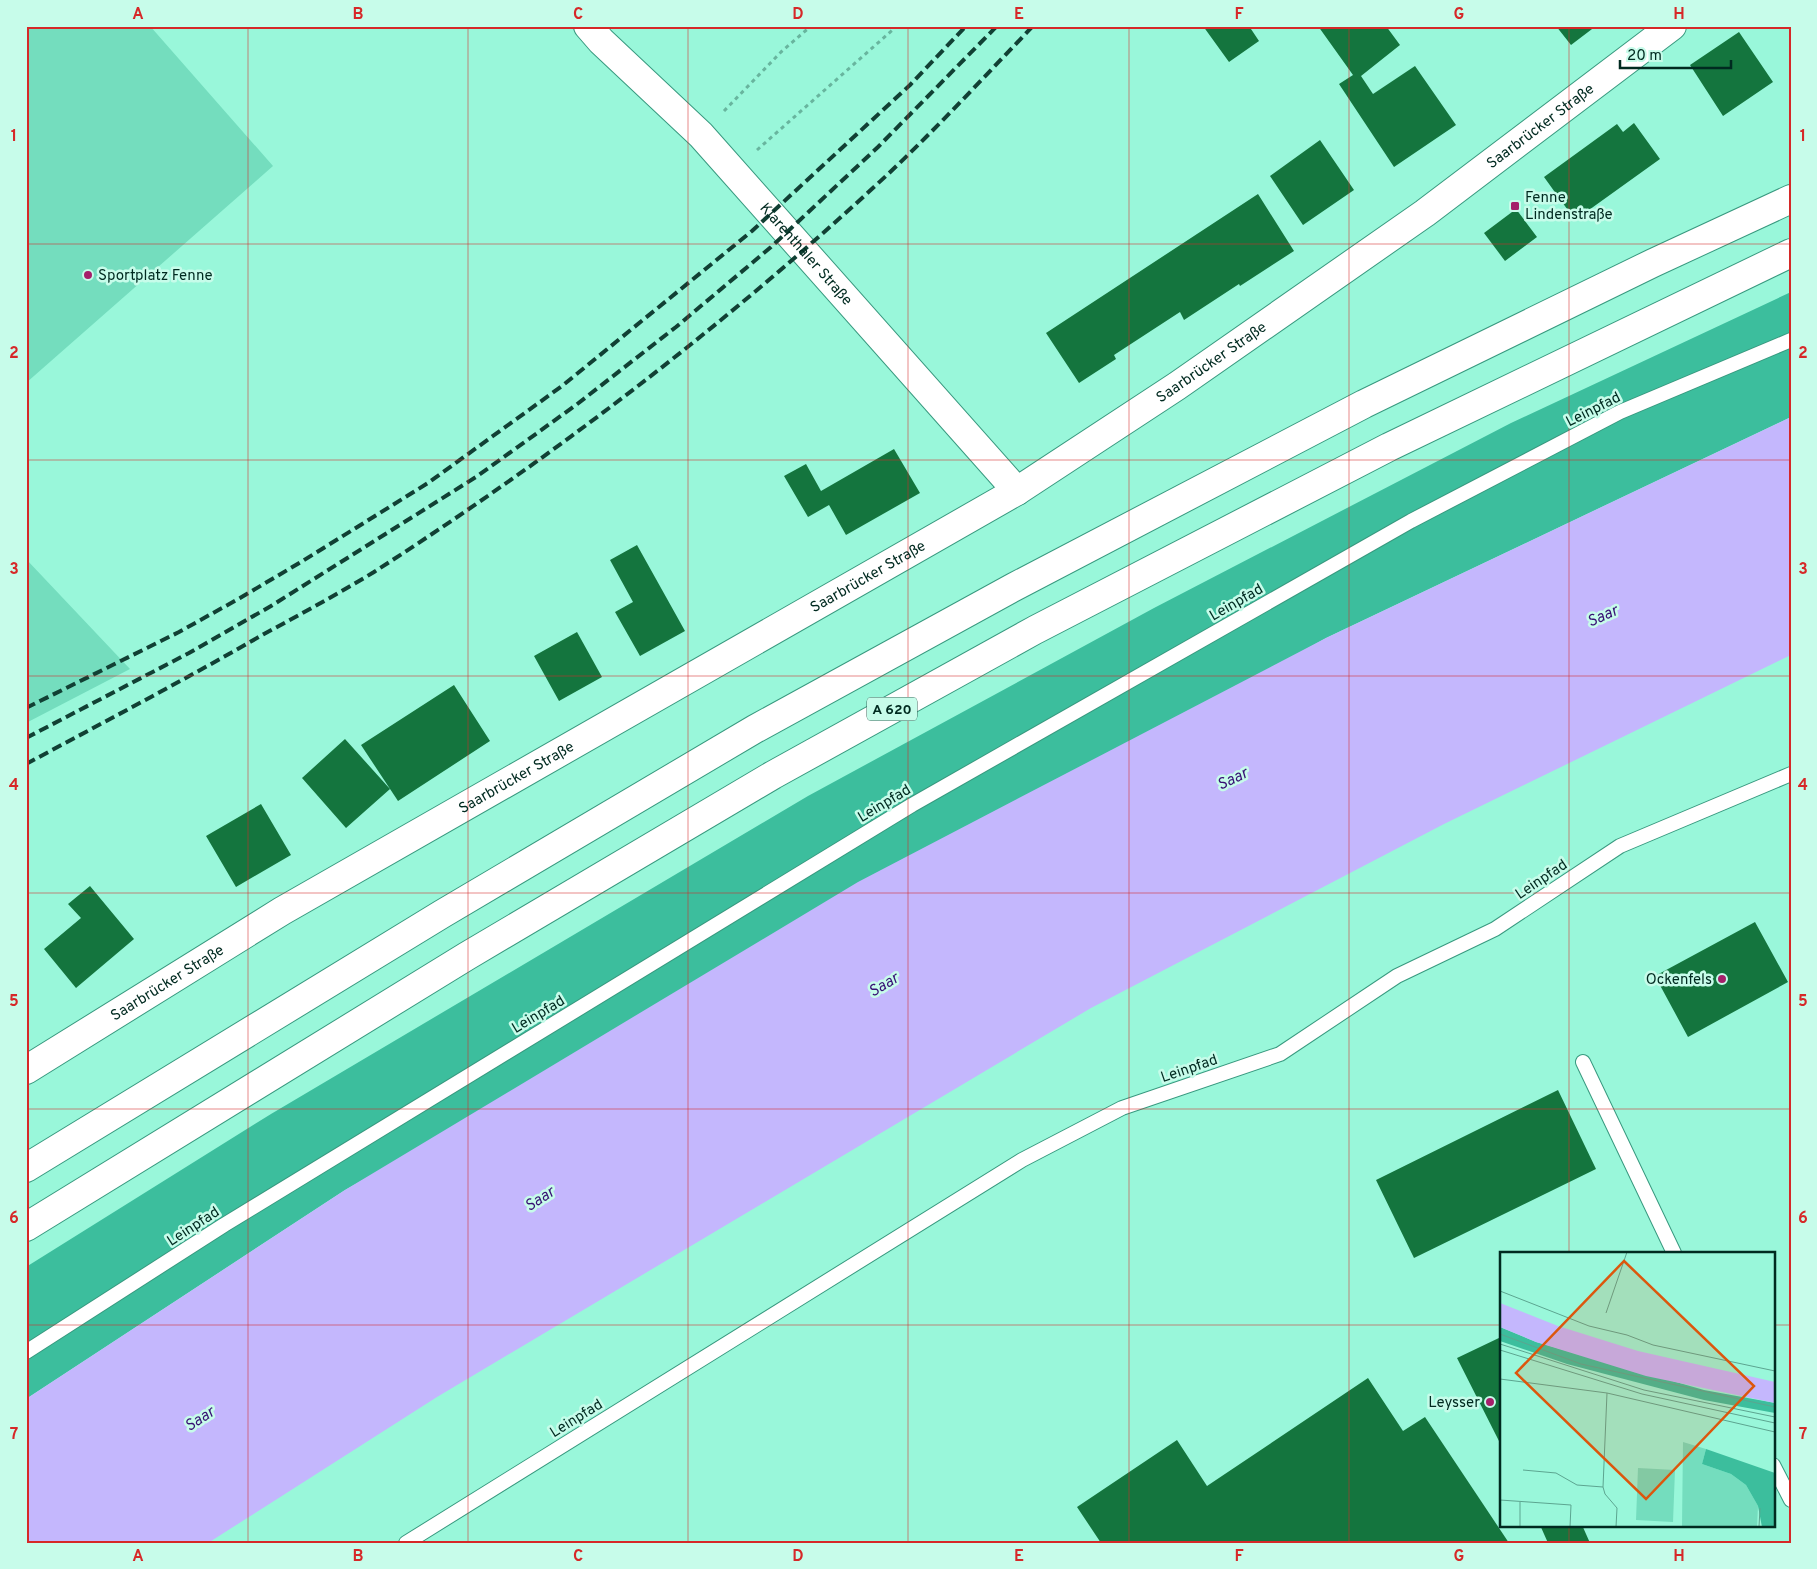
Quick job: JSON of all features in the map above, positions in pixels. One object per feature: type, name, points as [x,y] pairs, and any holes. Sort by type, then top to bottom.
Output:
[{"type":"main road","name":"Klarenthaler Straße","points":[[588,26],[601,41],[701,135],[734,170],[1017,490]]},
{"type":"main road","name":"Saarbrücker Straße","points":[[26,1070],[282,911],[1017,490],[1177,386],[1425,213],[1672,26]]},
{"type":"main road","points":[[26,1168],[442,914],[746,734],[988,601],[1364,404],[1653,263],[1791,199]]},
{"type":"main road","name":"A 620","points":[[26,1227],[467,956],[791,765],[1035,630],[1380,452],[1791,253]]},
{"type":"lane","name":"Leinpfad","points":[[26,1352],[224,1224],[921,800],[1411,520],[1620,412],[1791,340]]},
{"type":"lane","name":"Leinpfad","points":[[406,1543],[1022,1160],[1122,1108],[1280,1054],[1396,976],[1495,929],[1620,846],[1791,774]]},
{"type":"lane","points":[[1583,1062],[1674,1252]]},
{"type":"lane","points":[[1774,1467],[1791,1500]]},
{"type":"path","points":[[701,135],[781,52],[811,26]]},
{"type":"path","points":[[734,170],[896,26]]},
{"type":"green space","name":"Sportplatz Fenne","points":[[26,26],[150,26],[273,166],[26,383]]},
{"type":"green space","points":[[1791,292],[1791,417],[1326,638],[345,1190],[26,1399],[26,1267],[271,1114],[808,796],[1154,608],[1511,423]]},
{"type":"green space","points":[[26,559],[130,669],[26,723]]},
{"type":"water","name":"Saar","points":[[1791,417],[1791,655],[1444,824],[1091,1008],[437,1397],[208,1543],[26,1543],[26,1399],[345,1190],[858,882],[1326,638]]},
{"type":"building","points":[[1203,26],[1249,26],[1259,41],[1229,62]]},
{"type":"building","points":[[1318,26],[1386,26],[1400,45],[1361,76],[1373,94],[1415,66],[1456,125],[1394,167],[1339,84],[1353,75]]},
{"type":"building","points":[[1556,26],[1596,26],[1571,45]]},
{"type":"building","points":[[1739,32],[1773,82],[1723,116],[1690,65]]},
{"type":"building","points":[[1634,123],[1660,159],[1575,220],[1544,177],[1617,124],[1623,132]]},
{"type":"building","points":[[1320,140],[1354,190],[1303,225],[1270,176]]},
{"type":"building","points":[[1258,194],[1294,251],[1184,320],[1180,312],[1114,355],[1116,359],[1079,383],[1046,333]]},
{"type":"building","points":[[1516,209],[1537,237],[1505,261],[1484,233]]},
{"type":"building","points":[[894,449],[920,493],[846,535],[829,505],[808,517],[784,476],[806,464],[821,491]]},
{"type":"building","points":[[637,545],[685,631],[640,656],[615,612],[633,602],[610,560]]},
{"type":"building","points":[[577,632],[602,677],[559,701],[534,656]]},
{"type":"building","points":[[454,685],[490,741],[398,801],[361,745]]},
{"type":"building","points":[[345,739],[390,789],[346,828],[302,778]]},
{"type":"building","points":[[261,804],[291,855],[236,887],[206,836]]},
{"type":"building","points":[[90,886],[134,939],[76,988],[44,949],[81,918],[68,904]]},
{"type":"building","name":"Ockenfels","points":[[1755,922],[1788,982],[1688,1037],[1655,976]]},
{"type":"building","points":[[1558,1090],[1596,1169],[1414,1258],[1376,1180]]},
{"type":"building","name":"Leysser","points":[[1500,1337],[1500,1443],[1457,1358]]},
{"type":"building","points":[[1368,1378],[1403,1431],[1425,1417],[1509,1543],[1101,1543],[1077,1507],[1177,1440],[1207,1486]]},
{"type":"building","points":[[1540,1526],[1582,1526],[1590,1543],[1548,1543]]},
{"type":"railway","points":[[26,708],[179,632],[301,562],[428,483],[562,386],[752,231],[910,85],[966,26]]},
{"type":"railway","points":[[26,738],[189,653],[271,606],[476,477],[576,405],[676,327],[771,247],[878,147],[997,26]]},
{"type":"railway","points":[[26,764],[176,684],[374,572],[575,434],[640,385],[766,283],[827,229],[925,138],[1033,26]]},
{"type":"place","name":"Fenne Lindenstraße","points":[[1515,206]]},
{"type":"place","name":"Sportplatz Fenne","points":[[88,275]]},
{"type":"place","name":"Ockenfels","points":[[1722,979]]},
{"type":"place","name":"Leysser","points":[[1490,1402]]}]
